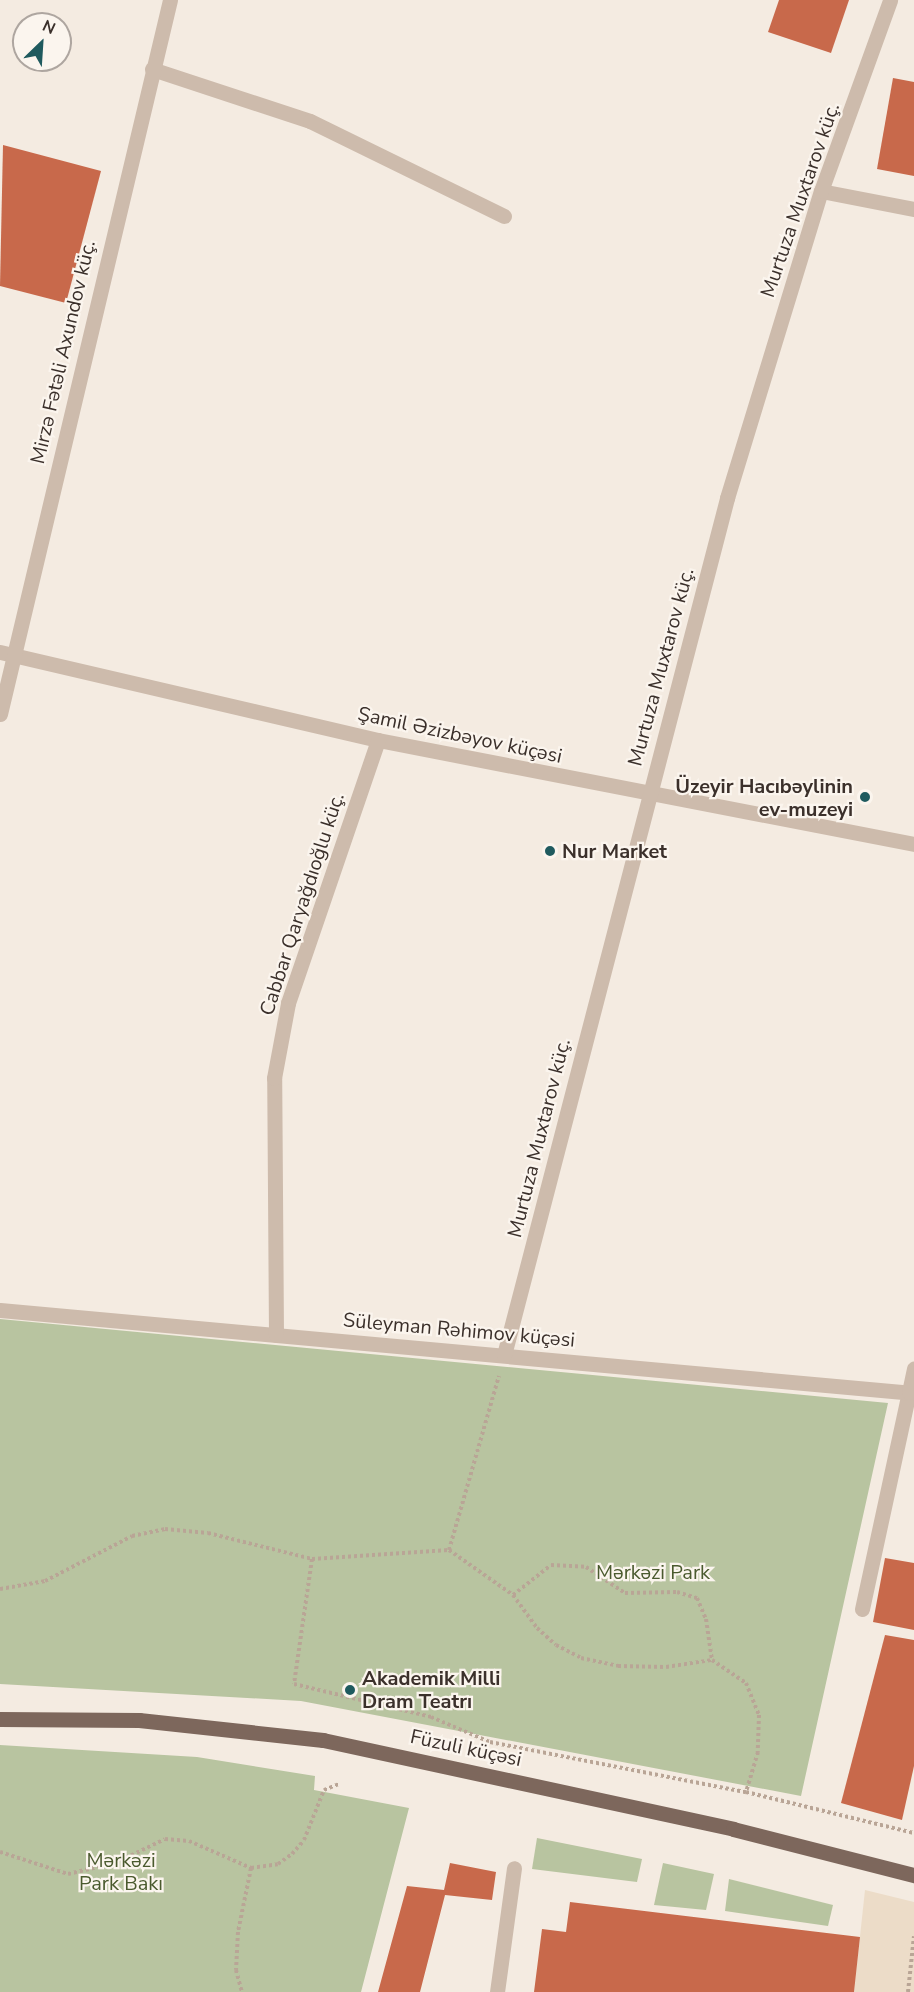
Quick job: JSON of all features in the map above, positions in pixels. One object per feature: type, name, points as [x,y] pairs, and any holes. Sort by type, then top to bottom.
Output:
[{"type":"main road","name":"Füzuli küçəsi","points":[[0,1719],[139,1720],[323,1740],[711,1824],[914,1875]]},
{"type":"street","name":"Mirzə Fətəli Axundov küç.","points":[[0,714],[6,654],[170,0]]},
{"type":"street","name":"Murtuza Muxtarov küç.","points":[[504,1355],[727,498],[821,191],[890,0]]},
{"type":"street","points":[[152,69],[310,121],[504,216]]},
{"type":"street","points":[[821,191],[914,209]]},
{"type":"street","name":"Şamil Əzizbəyov küçəsi","points":[[6,654],[378,740],[649,795],[914,844]]},
{"type":"street","name":"Cabbar Qaryağdıoğlu küç.","points":[[276,1335],[274,1078],[288,1003],[378,740]]},
{"type":"street","name":"Süleyman Rəhimov küçəsi","points":[[0,1310],[911,1392]]},
{"type":"street","points":[[862,1609],[911,1392],[914,1369]]},
{"type":"street","points":[[497,1992],[514,1868]]},
{"type":"path","points":[[449,1550],[504,1355]]},
{"type":"path","points":[[0,1588],[45,1581],[132,1536],[165,1529],[208,1533],[312,1559],[449,1550],[513,1595],[537,1628],[556,1646],[581,1659],[618,1666],[666,1667],[712,1660],[746,1683],[759,1715],[758,1752],[746,1792]]},
{"type":"path","points":[[312,1559],[294,1684],[431,1717],[490,1742],[746,1792],[914,1833]]},
{"type":"path","points":[[513,1595],[551,1564],[586,1567],[625,1593],[677,1592],[697,1598],[706,1619],[712,1660]]},
{"type":"path","points":[[0,1852],[68,1874],[115,1863],[165,1839],[189,1841],[251,1868],[278,1864],[292,1854],[304,1840],[324,1790],[339,1784]]},
{"type":"path","points":[[242,1992],[236,1970],[238,1932],[251,1868]]},
{"type":"path","points":[[908,1992],[914,1936]]},
{"type":"green space","name":"Mərkəzi Park","points":[[0,1319],[888,1403],[801,1796],[301,1701],[0,1684]]},
{"type":"green space","name":"Mərkəzi Park Bakı","points":[[0,1745],[197,1757],[315,1776],[314,1790],[409,1808],[361,1992],[0,1992]]},
{"type":"green space","points":[[537,1838],[642,1859],[637,1882],[532,1869]]},
{"type":"green space","points":[[663,1863],[714,1874],[706,1910],[654,1905]]},
{"type":"green space","points":[[729,1879],[833,1905],[828,1926],[725,1911]]},
{"type":"shaded area","points":[[865,1890],[914,1902],[914,1992],[854,1992]]},
{"type":"building","points":[[779,0],[849,0],[831,53],[768,32]]},
{"type":"building","points":[[893,78],[914,82],[914,176],[877,169]]},
{"type":"building","points":[[3,145],[101,171],[66,303],[0,286]]},
{"type":"building","points":[[885,1558],[914,1563],[914,1630],[873,1622]]},
{"type":"building","points":[[885,1635],[914,1640],[914,1766],[902,1820],[841,1803]]},
{"type":"building","points":[[450,1863],[496,1872],[492,1900],[445,1895],[420,1992],[378,1992],[407,1886],[444,1890]]},
{"type":"building","points":[[570,1902],[860,1937],[854,1992],[534,1992],[542,1929],[566,1932]]},
{"type":"place","name":"Üzeyir Hacıbəylinin ev-muzeyi","points":[[865,797]]},
{"type":"place","name":"Nur Market","points":[[550,851]]},
{"type":"place","name":"Akademik Milli Dram Teatrı","points":[[350,1690]]}]
